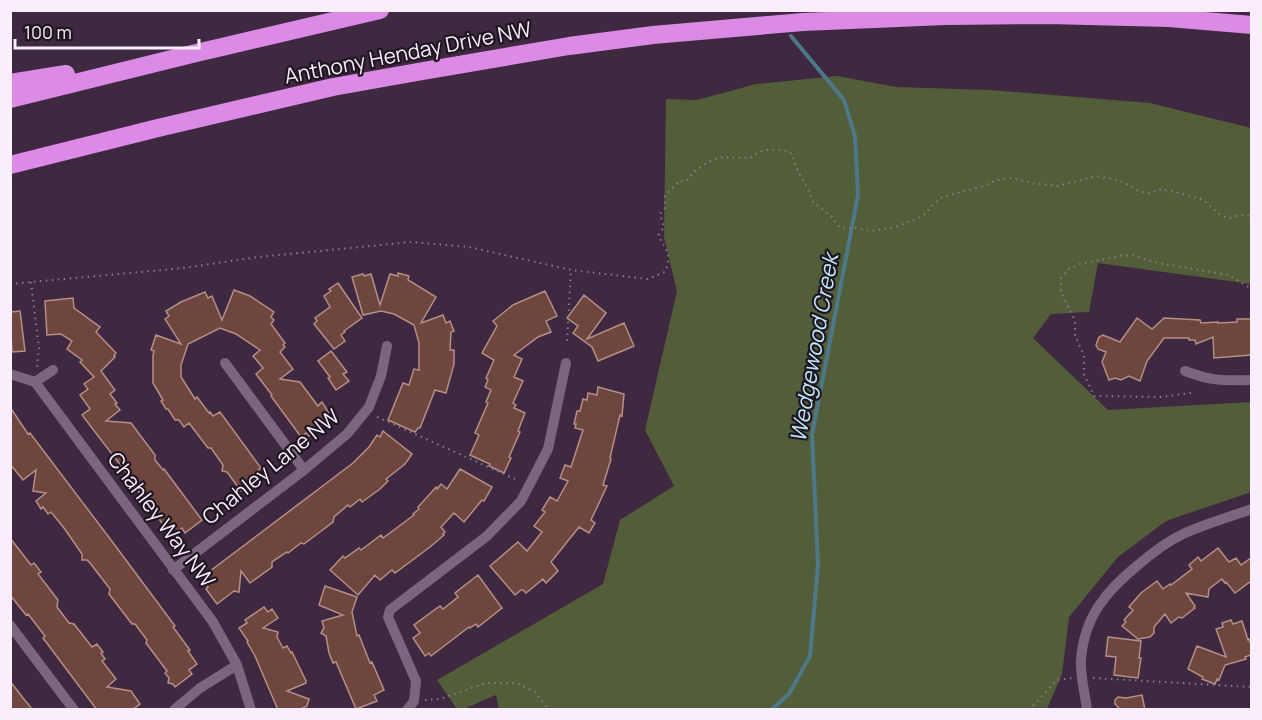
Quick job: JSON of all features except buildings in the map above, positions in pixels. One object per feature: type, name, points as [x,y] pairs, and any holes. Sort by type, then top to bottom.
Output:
[{"type":"highway","name":"Anthony Henday Drive NW","points":[[10,99],[380,10]]},
{"type":"highway","name":"Anthony Henday Drive NW","points":[[10,165],[333,87],[558,48],[653,35],[803,22],[945,16],[1048,15],[1169,18],[1251,25]]},
{"type":"highway","points":[[10,83],[192,54]]},
{"type":"street","name":"Chahley Lane NW","points":[[173,570],[304,471],[347,434],[369,407],[381,376],[387,346]]},
{"type":"street","points":[[225,363],[304,471]]},
{"type":"street","points":[[410,705],[416,681],[388,617],[390,610],[487,536],[521,501],[548,448],[566,363]]},
{"type":"street","points":[[10,374],[35,382],[53,370]]},
{"type":"street","points":[[1185,371],[1216,381],[1251,380]]},
{"type":"street","name":"Chahley Way NW","points":[[35,382],[213,622],[237,665],[251,710]]},
{"type":"street","points":[[1088,710],[1081,657],[1086,633],[1096,609],[1110,589],[1166,543],[1193,530],[1251,509]]},
{"type":"street","points":[[10,626],[74,710]]},
{"type":"street","points":[[174,710],[200,688],[237,665]]},
{"type":"path","points":[[10,284],[184,268],[258,257],[411,242],[469,247],[571,270],[648,279],[666,272],[668,266],[668,251],[658,236],[664,227],[660,214],[664,208],[665,196],[679,181],[687,181],[690,175],[712,159],[726,156],[753,157],[757,152],[766,150],[789,151],[812,201],[832,217],[840,228],[848,230],[856,228],[871,231],[892,228],[917,219],[942,197],[981,187],[997,180],[1012,178],[1057,186],[1096,177],[1117,180],[1140,192],[1150,193],[1161,189],[1203,200],[1219,214],[1229,218],[1240,214],[1251,216]]},
{"type":"path","points":[[1191,393],[1161,397],[1094,396],[1084,374],[1084,355],[1075,336],[1075,321],[1061,292],[1061,278],[1069,269],[1080,264],[1132,255],[1158,263],[1229,275],[1251,289]]},
{"type":"path","points":[[567,341],[571,270]]},
{"type":"path","points":[[31,282],[39,348],[35,382]]},
{"type":"path","points":[[378,417],[515,479]]},
{"type":"path","points":[[1029,710],[1057,680],[1082,677],[1251,687]]},
{"type":"path","points":[[410,705],[440,699],[486,683],[517,683],[535,692],[549,710]]},
{"type":"green space","points":[[837,76],[896,87],[990,90],[1150,103],[1251,128],[1251,284],[1098,263],[1089,312],[1051,314],[1033,338],[1108,410],[1251,402],[1251,492],[1166,521],[1118,557],[1069,617],[1062,674],[1047,709],[499,710],[496,695],[464,709],[457,709],[437,680],[603,584],[620,520],[674,486],[645,430],[677,291],[664,237],[666,99],[697,100],[756,84]]},
{"type":"waterway","name":"Wedgewood Creek","points":[[771,710],[789,694],[810,656],[818,565],[812,435],[858,195],[855,136],[844,100],[791,36]]}]
